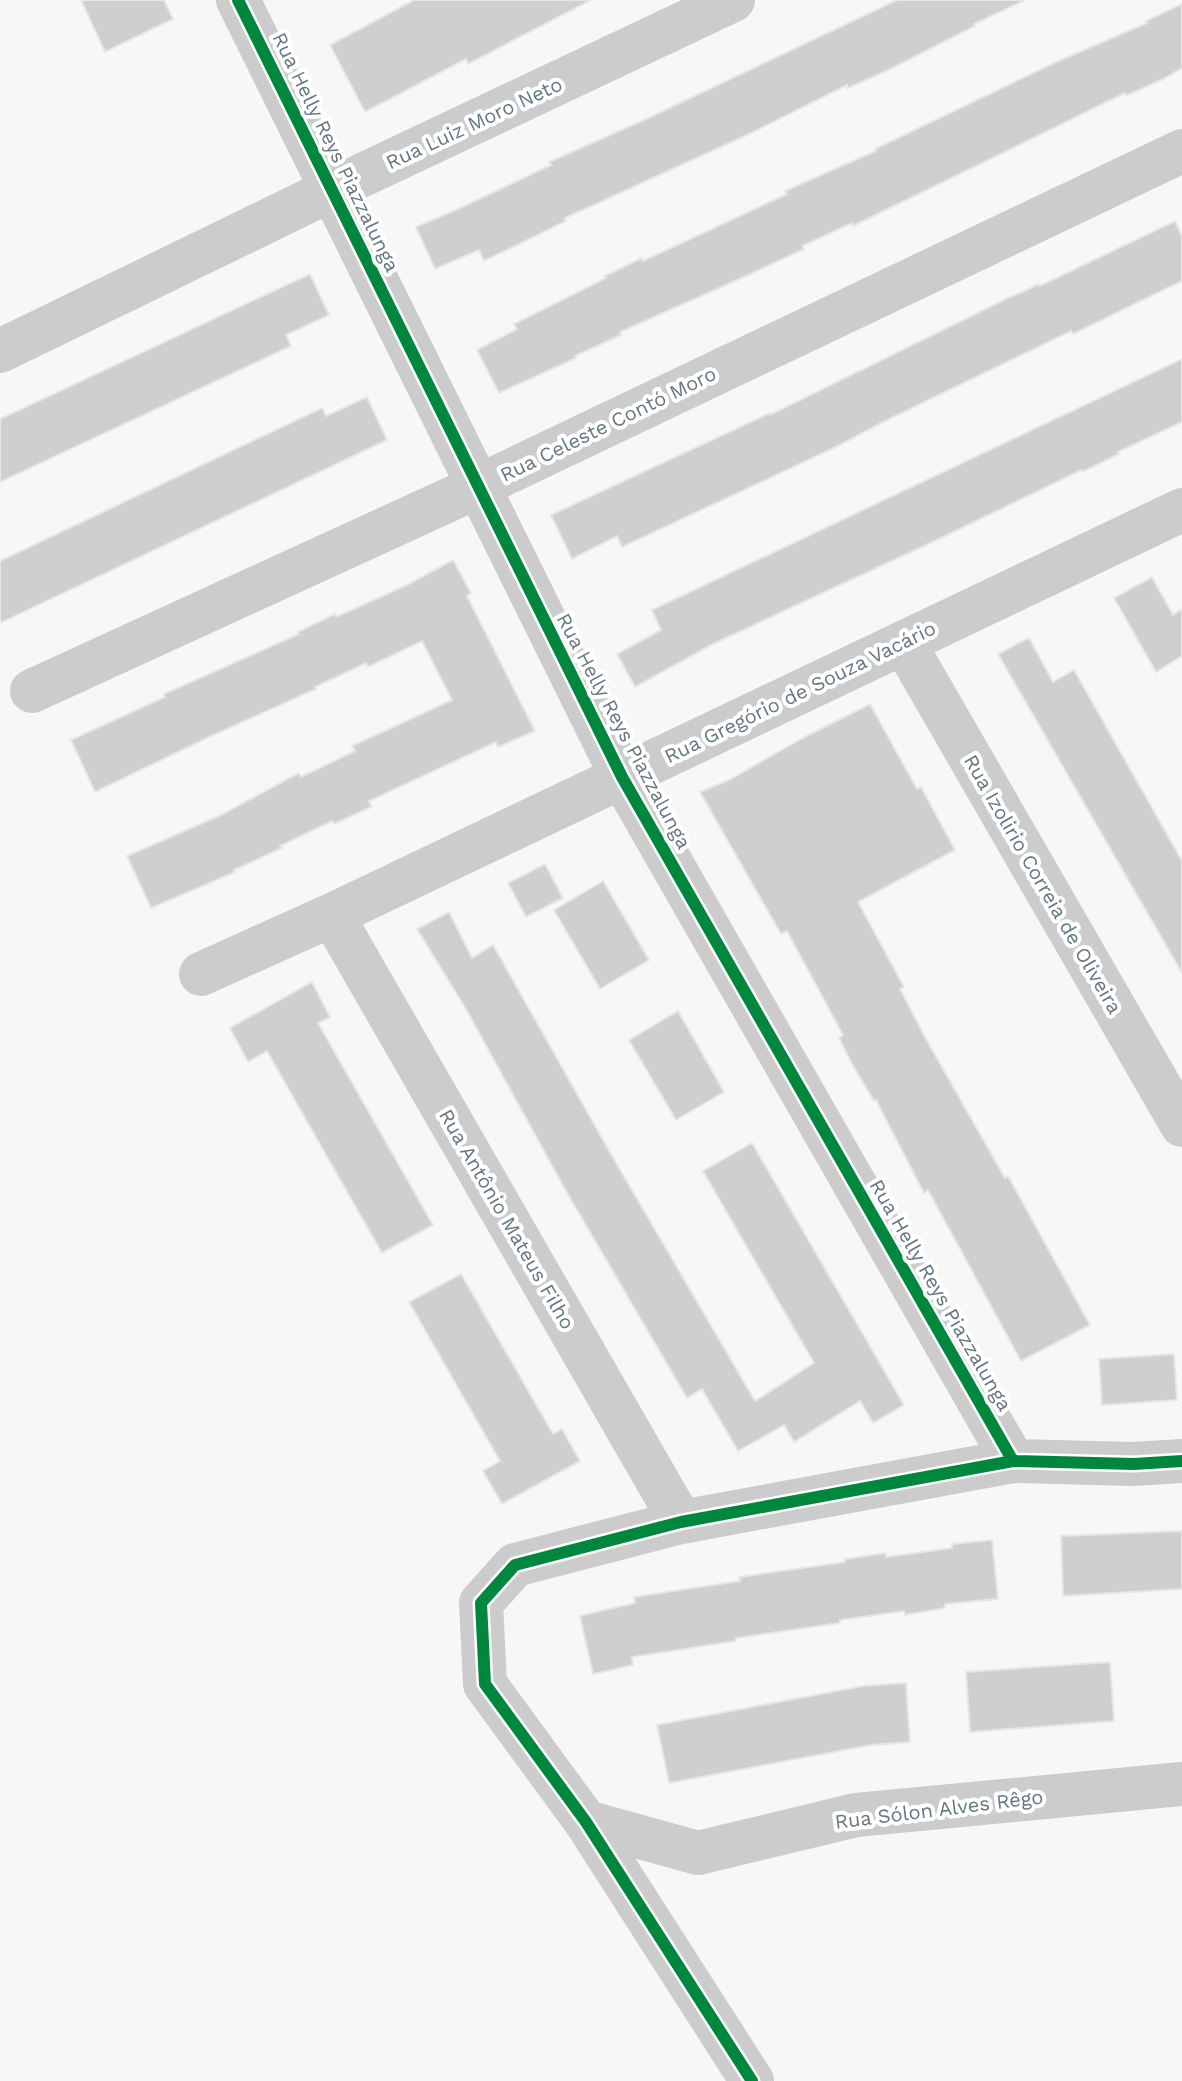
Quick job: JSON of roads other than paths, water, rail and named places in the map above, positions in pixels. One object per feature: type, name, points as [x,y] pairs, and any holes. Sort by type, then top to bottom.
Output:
[{"type":"street","name":"Rua Helly Reys Piazzalunga","points":[[238,0],[622,777],[1013,1461]]},
{"type":"street","name":"Rua Luiz Moro Neto","points":[[0,351],[733,0]]},
{"type":"street","name":"Rua Celeste Contó Moro","points":[[32,691],[477,487],[1182,151]]},
{"type":"street","name":"Rua Gregório de Souza Vacário","points":[[201,974],[332,915],[1182,510]]},
{"type":"street","name":"Rua Izolirio Correia de Oliveira","points":[[904,643],[1182,1125]]},
{"type":"street","name":"Rua Antônio Mateus Filho","points":[[332,915],[681,1522]]},
{"type":"street","points":[[752,2081],[586,1822],[485,1684],[481,1603],[515,1565],[681,1522],[1013,1461],[1134,1464],[1182,1461]]},
{"type":"street","name":"Rua Sólon Alves Rêgo","points":[[586,1822],[698,1853],[856,1815],[1182,1784]]}]
